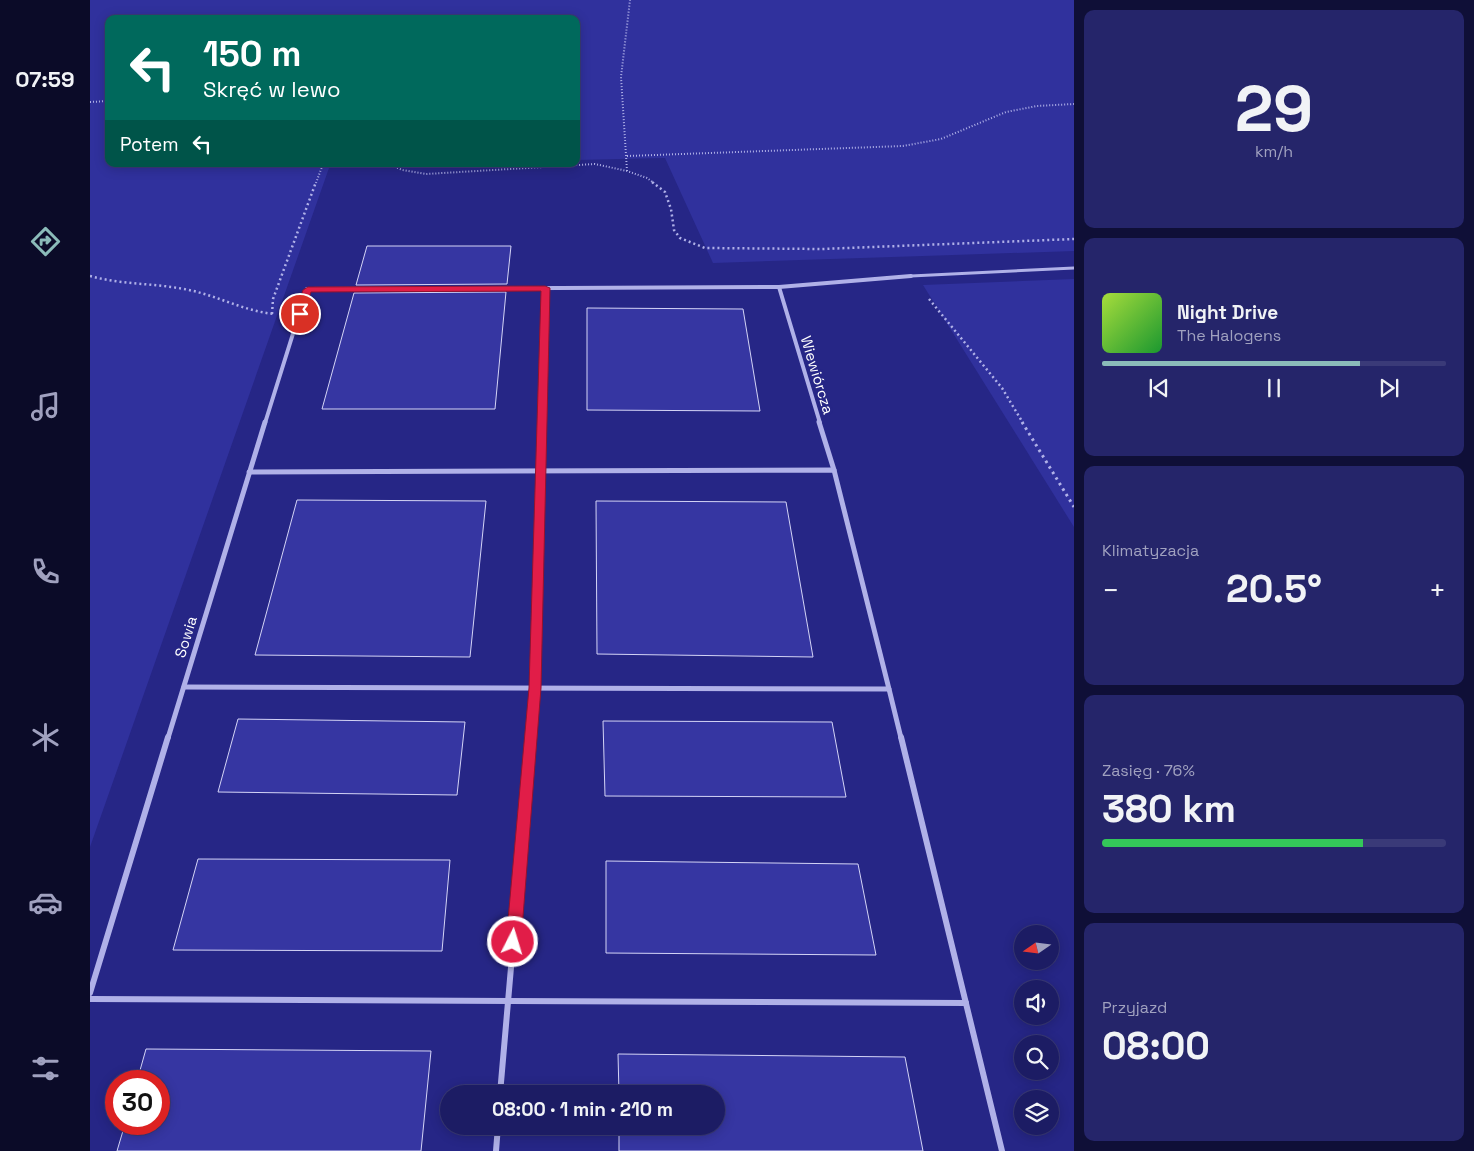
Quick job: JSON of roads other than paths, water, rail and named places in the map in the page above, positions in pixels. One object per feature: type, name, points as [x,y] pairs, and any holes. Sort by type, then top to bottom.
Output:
[{"type":"street","points":[[501,1085],[535,688],[545,288],[779,287],[911,276]]},
{"type":"street","name":"Wiewiórcza","points":[[779,287],[834,470],[1002,1151]]},
{"type":"street","name":"Sowia","points":[[90,993],[249,472],[308,290],[545,288]]},
{"type":"street","points":[[249,472],[834,470]]},
{"type":"street","points":[[184,687],[889,689]]},
{"type":"street","points":[[90,999],[966,1003]]},
{"type":"street","points":[[496,1151],[497,1135]]},
{"type":"lane","points":[[911,276],[1074,268]]}]
